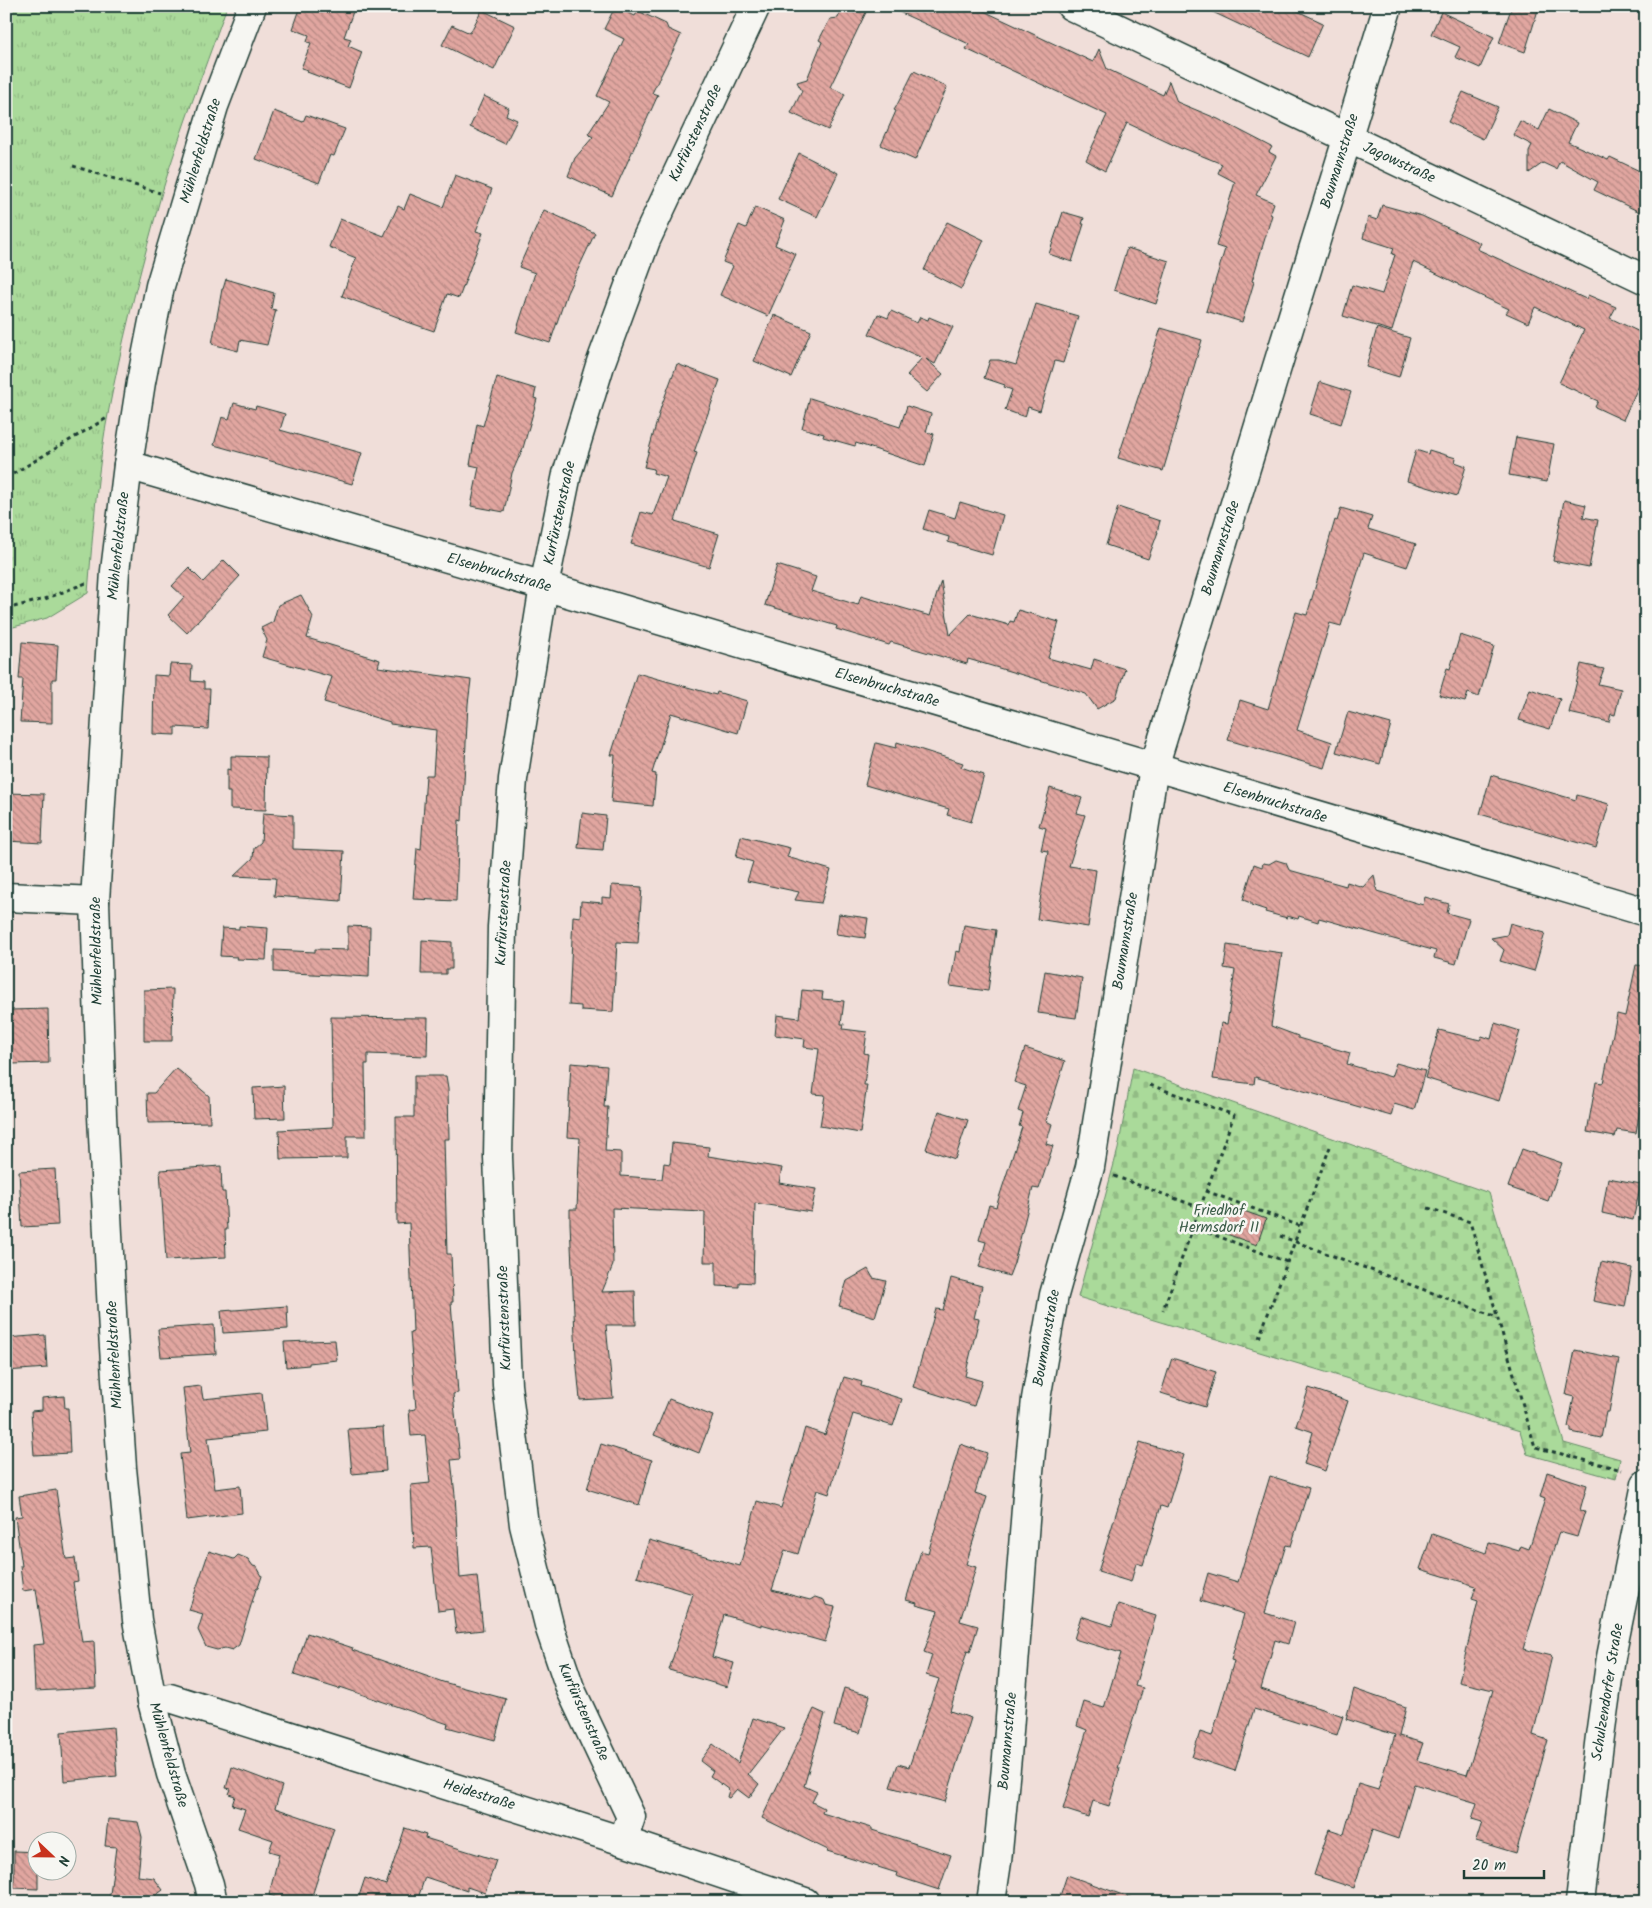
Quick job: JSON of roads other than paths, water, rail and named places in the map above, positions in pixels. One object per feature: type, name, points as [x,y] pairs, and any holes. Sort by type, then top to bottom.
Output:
[{"type":"street","name":"Mühlenfeldstraße","points":[[213,1902],[209,1884],[171,1774],[152,1701],[137,1620],[122,1468],[102,1116],[95,901],[116,571],[128,465],[141,382],[160,286],[214,106],[252,6]]},
{"type":"street","name":"Kurfürstenstraße","points":[[623,1841],[631,1817],[570,1688],[550,1629],[524,1524],[507,1385],[498,1147],[502,928],[513,779],[544,586],[567,474],[601,362],[646,240],[756,6]]},
{"type":"street","name":"Jagowstraße","points":[[1071,6],[1646,280]]},
{"type":"street","name":"Boumannstraße","points":[[990,1902],[997,1862],[1007,1756],[1036,1399],[1054,1295],[1090,1168],[1154,766],[1388,6]]},
{"type":"street","name":"Elsenbruchstraße","points":[[128,465],[1646,912]]},
{"type":"street","points":[[6,898],[95,901]]},
{"type":"street","name":"Schulzendorfer Straße","points":[[1580,1902],[1598,1746],[1634,1477]]},
{"type":"street","name":"Heidestraße","points":[[152,1701],[170,1698],[623,1841],[805,1902]]},
{"type":"park label","name":"Friedhof Hermsdorf II","points":[[1219,1220]]}]
